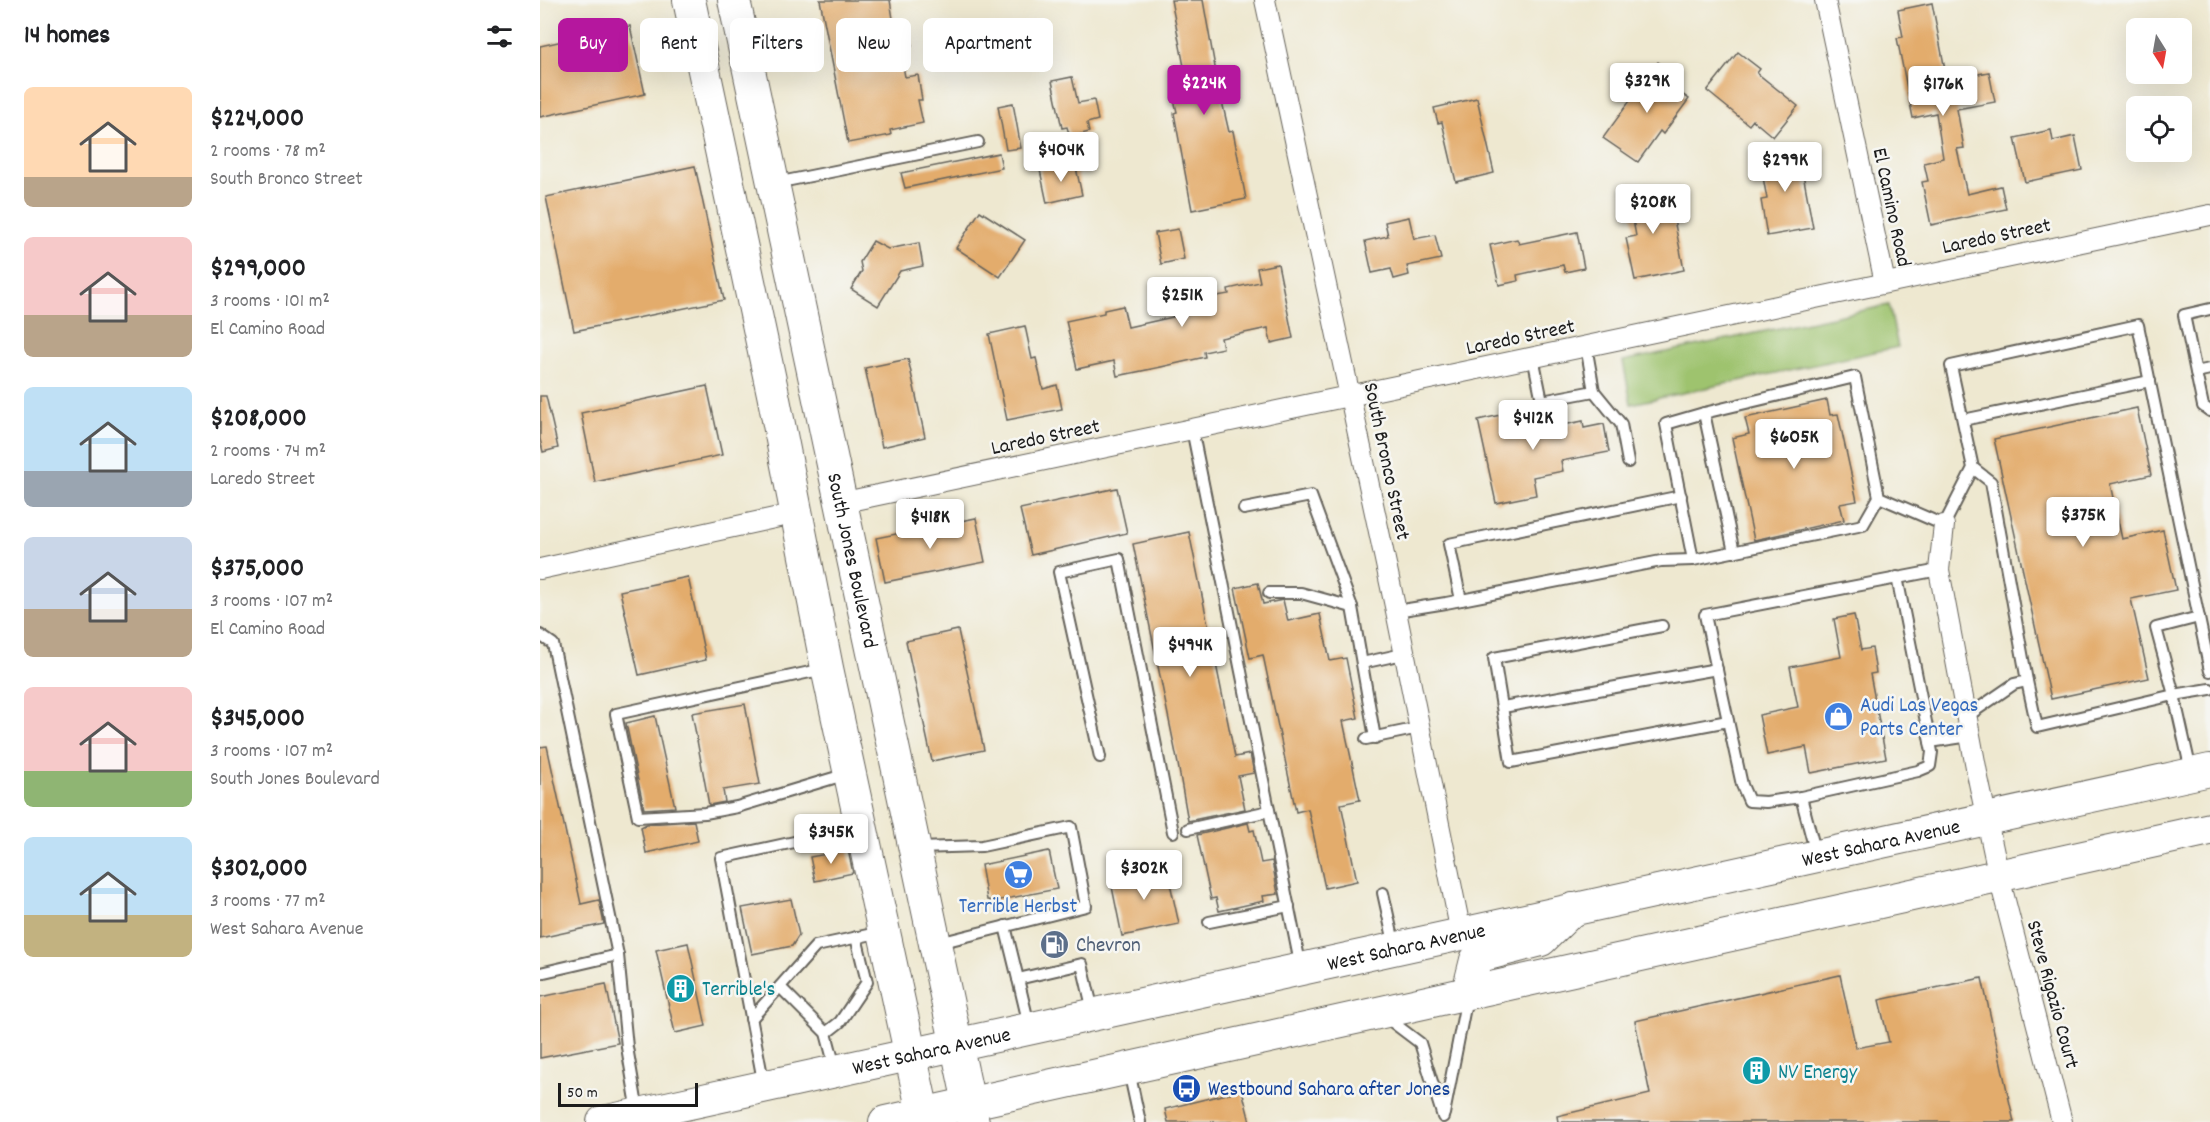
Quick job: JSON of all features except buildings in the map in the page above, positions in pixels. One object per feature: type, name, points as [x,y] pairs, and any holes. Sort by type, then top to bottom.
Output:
[{"type":"main road","points":[[689,0],[773,394],[861,827],[870,934],[909,1054],[924,1118]]},
{"type":"main road","name":"South Jones Boulevard","points":[[734,0],[971,1113]]},
{"type":"main road","points":[[773,394],[809,444],[819,488],[840,503]]},
{"type":"main road","name":"West Sahara Avenue","points":[[603,1122],[2201,772]]},
{"type":"main road","points":[[885,1122],[971,1113],[1128,1068],[2210,829]]},
{"type":"main road","points":[[1468,992],[1476,960],[1480,956],[1541,940],[1573,909]]},
{"type":"street","name":"South Bronco Street","points":[[1265,0],[1396,611],[1461,933]]},
{"type":"street","name":"El Camino Road","points":[[1825,0],[1885,283]]},
{"type":"street","name":"Laredo Street","points":[[840,503],[2210,215]]},
{"type":"street","points":[[540,569],[797,513]]},
{"type":"street","points":[[1944,525],[1939,570],[1986,820],[1999,877]]},
{"type":"street","name":"Steve Rigazio Court","points":[[1999,877],[2062,1122]]},
{"type":"lane","points":[[773,184],[978,142]]},
{"type":"lane","points":[[2210,309],[2184,315],[2203,406],[2210,411]]},
{"type":"lane","points":[[1879,496],[1944,525],[1973,468],[1951,366],[2138,326],[2210,671]]},
{"type":"lane","points":[[1586,346],[1594,392],[1621,424],[1628,462]]},
{"type":"lane","points":[[1533,357],[1542,401],[1594,392]]},
{"type":"lane","points":[[2196,372],[2210,369]]},
{"type":"lane","points":[[1396,611],[1661,561],[1693,560],[1863,525],[1879,496],[1855,377],[1666,424],[1693,560]]},
{"type":"lane","points":[[1963,420],[2150,381]]},
{"type":"lane","points":[[1704,413],[1734,552]]},
{"type":"lane","points":[[1192,429],[1301,968]]},
{"type":"lane","points":[[1973,468],[1991,482],[2026,681],[2037,727],[2174,695],[2210,689]]},
{"type":"lane","points":[[1244,509],[1311,496],[1352,607],[1362,663],[1370,738],[1419,728]]},
{"type":"lane","points":[[1461,600],[1449,544],[1680,496]]},
{"type":"lane","points":[[1100,757],[1059,572],[1119,559],[1173,832]]},
{"type":"lane","points":[[1897,577],[1932,752],[1930,766],[1918,771],[1801,797],[1766,802],[1749,801],[1742,785],[1705,615],[1897,577],[1939,570]]},
{"type":"lane","points":[[1269,593],[1301,593],[1352,607]]},
{"type":"lane","points":[[2199,617],[2156,628],[2174,695],[2201,772]]},
{"type":"lane","points":[[1662,626],[1494,658],[1510,762],[1728,721]]},
{"type":"lane","points":[[540,635],[553,644],[618,955],[627,1047],[638,1114]]},
{"type":"lane","points":[[1362,663],[1403,654]]},
{"type":"lane","points":[[827,668],[616,714],[638,817],[705,813],[737,807],[850,773]]},
{"type":"lane","points":[[1503,707],[1717,669]]},
{"type":"lane","points":[[1966,717],[2014,684],[2026,681]]},
{"type":"lane","points":[[1930,742],[1970,736]]},
{"type":"lane","points":[[1801,797],[1817,857]]},
{"type":"lane","points":[[1188,828],[1269,811]]},
{"type":"lane","points":[[764,1086],[721,858],[861,827]]},
{"type":"lane","points":[[915,848],[982,846],[1071,827],[1086,906],[936,944]]},
{"type":"lane","points":[[1383,892],[1396,947]]},
{"type":"lane","points":[[1209,922],[1289,906]]},
{"type":"lane","points":[[1005,926],[1029,1028]]},
{"type":"lane","points":[[751,1019],[816,946],[870,934],[867,982],[840,1022],[826,1033]]},
{"type":"lane","points":[[540,973],[618,955]]},
{"type":"lane","points":[[1018,979],[1082,964],[1094,1014]]},
{"type":"lane","points":[[780,987],[826,1033],[836,1070]]},
{"type":"lane","points":[[1380,1012],[1420,1043],[1443,1117],[1468,992]]},
{"type":"lane","points":[[1128,1068],[1140,1122]]},
{"type":"green space","points":[[1889,305],[1898,347],[1631,404],[1623,361]]},
{"type":"place","name":"Audi Las Vegas Parts Center","points":[[1839,716]]},
{"type":"place","name":"Terrible Herbst","points":[[1018,874]]},
{"type":"place","name":"Chevron","points":[[1055,944]]},
{"type":"place","name":"Terrible's","points":[[681,988]]},
{"type":"place","name":"NV Energy","points":[[1757,1071]]},
{"type":"place","name":"Westbound Sahara after Jones","points":[[1187,1088]]}]
